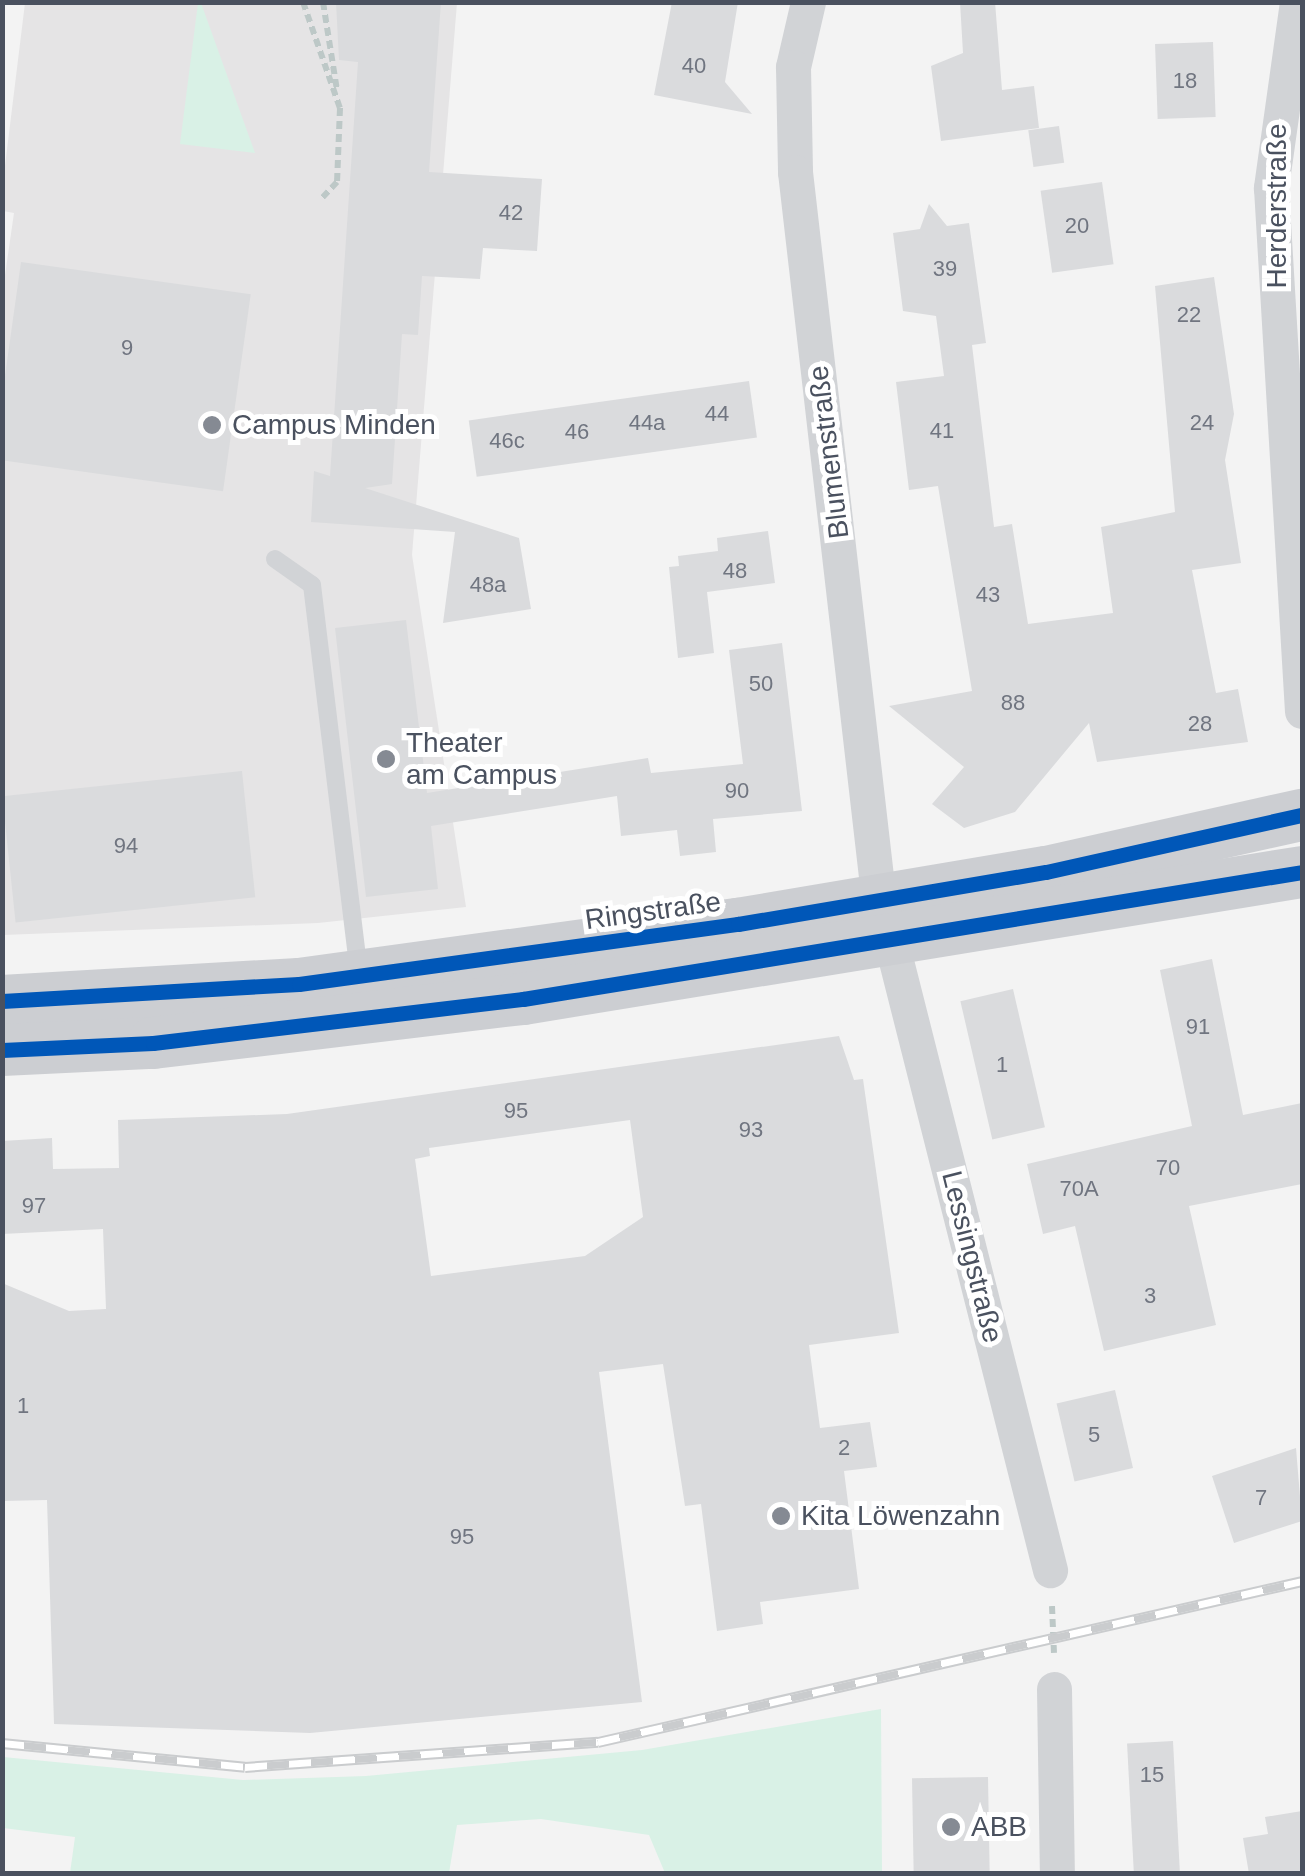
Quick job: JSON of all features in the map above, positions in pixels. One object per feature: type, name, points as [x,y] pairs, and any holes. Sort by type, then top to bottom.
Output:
[{"type":"main road","name":"Ringstraße","points":[[2,1050],[338,1023],[886,924],[1302,815]]},
{"type":"main road","name":"Ringstraße","points":[[2,1000],[360,977],[886,924],[1302,872]]},
{"type":"street","name":"Blumenstraße","points":[[808,2],[793,67],[795,172],[886,924]]},
{"type":"street","name":"Herderstraße","points":[[1297,2],[1271,188],[1302,711]]},
{"type":"street","name":"Lessingstraße","points":[[886,924],[1050,1570]]},
{"type":"street","points":[[1054,1688],[1057,1874]]},
{"type":"lane","points":[[275,559],[312,585],[360,977]]},
{"type":"path","points":[[303,2],[340,108]]},
{"type":"path","points":[[320,199],[337,182],[340,108],[323,2]]},
{"type":"path","points":[[1050,1570],[1054,1688]]},
{"type":"shaded area","name":"Campus Minden","points":[[25,3],[457,3],[412,555],[466,907],[318,923],[3,935],[2,296],[14,213],[3,211],[3,182]]},
{"type":"green space","points":[[201,3],[255,153],[180,144]]},
{"type":"green space","points":[[881,1709],[882,1873],[665,1873],[649,1835],[541,1819],[457,1825],[449,1873],[70,1873],[75,1837],[3,1828],[3,1757],[243,1780],[366,1776],[642,1750]]},
{"type":"building","points":[[336,2],[441,2],[429,172],[542,179],[537,251],[483,248],[480,279],[422,276],[418,335],[402,334],[392,484],[365,488],[519,538],[531,609],[443,623],[455,532],[311,522],[314,471],[330,476],[358,62],[339,60]]},
{"type":"building","points":[[672,2],[738,2],[725,82],[752,114],[654,95]]},
{"type":"building","points":[[960,2],[995,2],[1002,90],[1034,86],[1039,128],[941,141],[931,66],[963,53]]},
{"type":"building","points":[[1213,42],[1216,117],[1158,119],[1155,44]]},
{"type":"building","points":[[1059,126],[1064,163],[1033,167],[1028,130]]},
{"type":"building","points":[[1102,182],[1114,264],[1052,273],[1041,191]]},
{"type":"building","points":[[929,204],[947,226],[969,223],[986,343],[972,345],[994,527],[1012,524],[1028,624],[1113,613],[1101,527],[1175,512],[1155,286],[1214,277],[1234,414],[1225,460],[1241,563],[1192,570],[1216,693],[1238,689],[1248,742],[1097,762],[1089,723],[1015,812],[964,828],[932,804],[964,767],[889,706],[972,691],[938,486],[909,490],[896,382],[944,376],[936,316],[903,311],[893,233],[920,229]]},
{"type":"building","points":[[21,262],[251,294],[223,491],[2,460],[2,397]]},
{"type":"building","points":[[749,381],[757,437],[477,477],[469,420]]},
{"type":"building","points":[[768,531],[775,583],[707,592],[714,653],[678,658],[669,567],[679,566],[678,556],[718,551],[717,538]]},
{"type":"building","points":[[406,620],[427,793],[648,758],[651,773],[743,764],[729,650],[782,643],[802,811],[713,819],[716,852],[680,856],[677,830],[621,836],[617,796],[431,826],[438,889],[366,897],[335,628]]},
{"type":"building","points":[[242,771],[255,897],[16,922],[2,796]]},
{"type":"building","points":[[1212,959],[1243,1115],[1302,1103],[1302,1184],[1189,1206],[1216,1325],[1104,1351],[1075,1226],[1043,1234],[1027,1164],[1192,1126],[1160,970]]},
{"type":"building","points":[[1013,989],[1045,1127],[992,1140],[960,1001]]},
{"type":"building","points":[[839,1036],[854,1080],[863,1079],[899,1333],[809,1345],[820,1428],[870,1422],[877,1467],[844,1471],[859,1589],[760,1602],[763,1624],[717,1631],[701,1504],[685,1506],[663,1364],[599,1372],[642,1702],[310,1733],[54,1724],[47,1500],[2,1501],[2,1283],[69,1311],[106,1309],[103,1229],[2,1234],[2,1141],[52,1138],[53,1169],[119,1168],[118,1120],[287,1114]],"holes":[[[630,1120],[643,1217],[585,1256],[431,1276],[415,1159],[430,1156],[429,1148]]]},
{"type":"building","points":[[1115,1390],[1133,1468],[1075,1481],[1057,1403]]},
{"type":"building","points":[[1296,1448],[1302,1521],[1234,1543],[1212,1476]]},
{"type":"building","points":[[1173,1741],[1180,1874],[1134,1874],[1127,1743]]},
{"type":"building","name":"ABB","points":[[988,1777],[990,1874],[914,1874],[912,1778]]},
{"type":"building","points":[[1302,1811],[1302,1874],[1249,1874],[1243,1838],[1268,1834],[1265,1817]]},
{"type":"railway","points":[[2,1743],[245,1767],[598,1742],[1302,1581]]},
{"type":"cycle path","points":[[2,1001],[299,984],[738,924],[1046,872],[1302,815]]},
{"type":"cycle path","points":[[2,1050],[153,1043],[523,999],[1302,872]]},
{"type":"place","name":"Campus Minden","points":[[212,425]]},
{"type":"place","name":"Theater am Campus","points":[[386,759]]},
{"type":"place","name":"Kita Löwenzahn","points":[[781,1516]]},
{"type":"place","name":"ABB","points":[[951,1827]]}]
